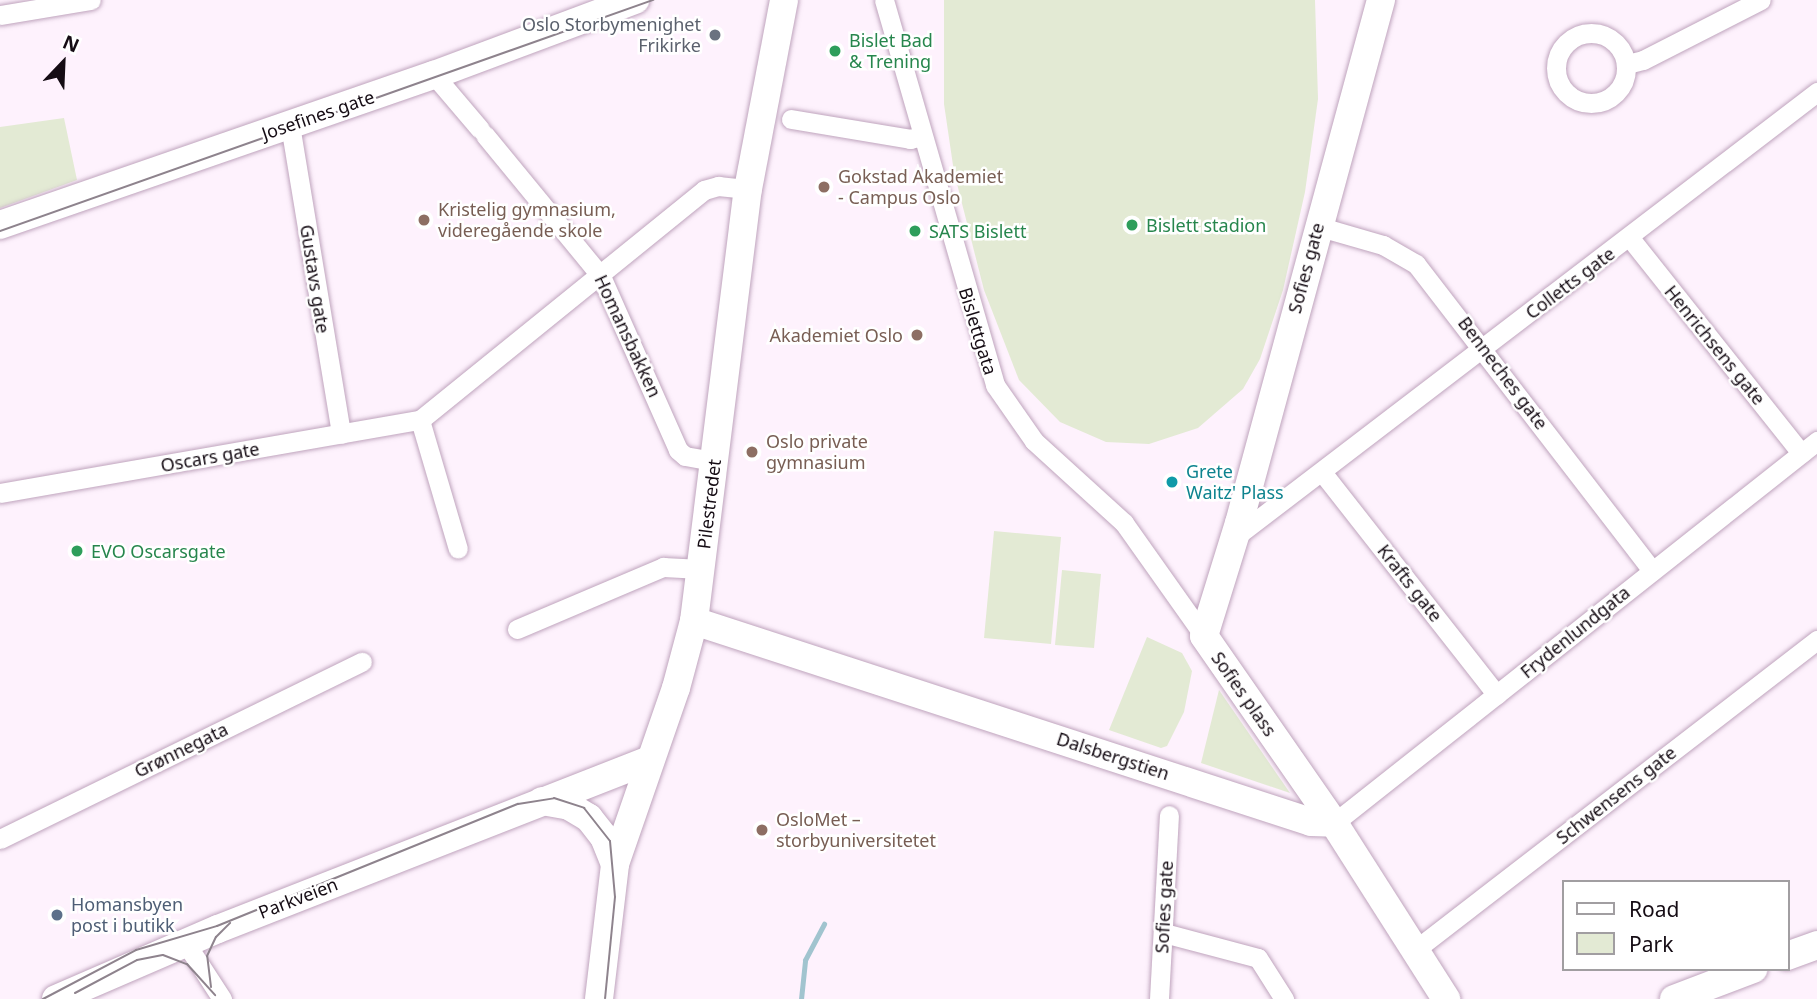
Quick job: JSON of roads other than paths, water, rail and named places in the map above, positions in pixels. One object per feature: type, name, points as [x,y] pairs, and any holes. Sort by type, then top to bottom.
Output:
[{"type":"street","points":[[7,14],[91,0]]},
{"type":"street","name":"Josefines gate","points":[[0,225],[434,75],[635,0]]},
{"type":"street","name":"Pilestredet","points":[[596,998],[615,864],[694,621],[748,189],[784,0]]},
{"type":"street","name":"Bislettgata","points":[[884,0],[987,366],[1004,404],[1034,441],[1124,523],[1204,636]]},
{"type":"street","name":"Sofies gate","points":[[1235,537],[1317,226],[1381,0]]},
{"type":"street","points":[[1627,64],[1643,61],[1761,0]]},
{"type":"street","name":"Homansbakken","points":[[434,75],[601,276],[678,450],[685,456],[714,461]]},
{"type":"street","name":"Colletts gate","points":[[1322,472],[1817,92]]},
{"type":"street","points":[[791,119],[910,139],[922,136]]},
{"type":"street","name":"Gustavs gate","points":[[290,125],[341,434]]},
{"type":"street","name":"Oscars gate","points":[[0,493],[420,420],[704,190],[718,186],[748,189]]},
{"type":"street","name":"Benneches gate","points":[[1317,226],[1382,245],[1409,259],[1485,348],[1652,571]]},
{"type":"street","name":"Henrichsens gate","points":[[1630,237],[1801,453]]},
{"type":"street","points":[[420,420],[458,549]]},
{"type":"street","name":"Frydenlundgata","points":[[1334,823],[1817,441]]},
{"type":"street","points":[[1235,537],[1322,472]]},
{"type":"street","name":"Krafts gate","points":[[1322,472],[1497,695]]},
{"type":"street","name":"Sofies plass","points":[[1235,537],[1204,636],[1334,823]]},
{"type":"street","points":[[517,629],[663,567],[701,569]]},
{"type":"street","name":"Dalsbergstien","points":[[694,621],[1311,822],[1334,823]]},
{"type":"street","name":"Schwensens gate","points":[[1415,950],[1817,640]]},
{"type":"street","name":"Grønnegata","points":[[0,839],[362,662]]},
{"type":"street","name":"Parkveien","points":[[56,999],[185,942],[650,760]]},
{"type":"street","points":[[542,801],[569,806],[589,818],[604,837],[615,864]]},
{"type":"street","name":"Sofies gate","points":[[1159,999],[1169,815]]},
{"type":"street","points":[[1334,823],[1446,999]]},
{"type":"street","points":[[1164,933],[1258,958],[1284,999]]},
{"type":"street","points":[[185,942],[222,999]]},
{"type":"street","points":[[1789,955],[1817,945]]},
{"type":"street","points":[[1674,999],[1748,971]]},
{"type":"waterway","points":[[801,999],[805,960],[824,924]]},
{"type":"tram line","points":[[0,231],[653,0]]},
{"type":"tram line","points":[[43,999],[136,950],[217,926],[518,804],[554,798],[584,808],[610,841],[615,897],[605,999]]},
{"type":"tram line","points":[[211,987],[207,956],[216,937],[230,923]]},
{"type":"tram line","points":[[75,993],[137,960],[163,955],[187,964],[215,995]]},
{"type":"place","name":"Oslo Storbymenighet Frikirke","points":[[715,35]]},
{"type":"place","name":"Bislet Bad & Trening","points":[[835,51]]},
{"type":"place","name":"Gokstad Akademiet - Campus Oslo","points":[[824,187]]},
{"type":"place","name":"Kristelig gymnasium, videregående skole","points":[[424,220]]},
{"type":"place","name":"Bislett stadion","points":[[1132,225]]},
{"type":"place","name":"SATS Bislett","points":[[915,231]]},
{"type":"place","name":"Akademiet Oslo","points":[[917,335]]},
{"type":"place","name":"Oslo private gymnasium","points":[[752,452]]},
{"type":"place","name":"Grete Waitz' Plass","points":[[1172,482]]},
{"type":"place","name":"EVO Oscarsgate","points":[[77,551]]},
{"type":"place","name":"OsloMet – storbyuniversitetet","points":[[762,830]]},
{"type":"place","name":"Homansbyen post i butikk","points":[[57,915]]}]
